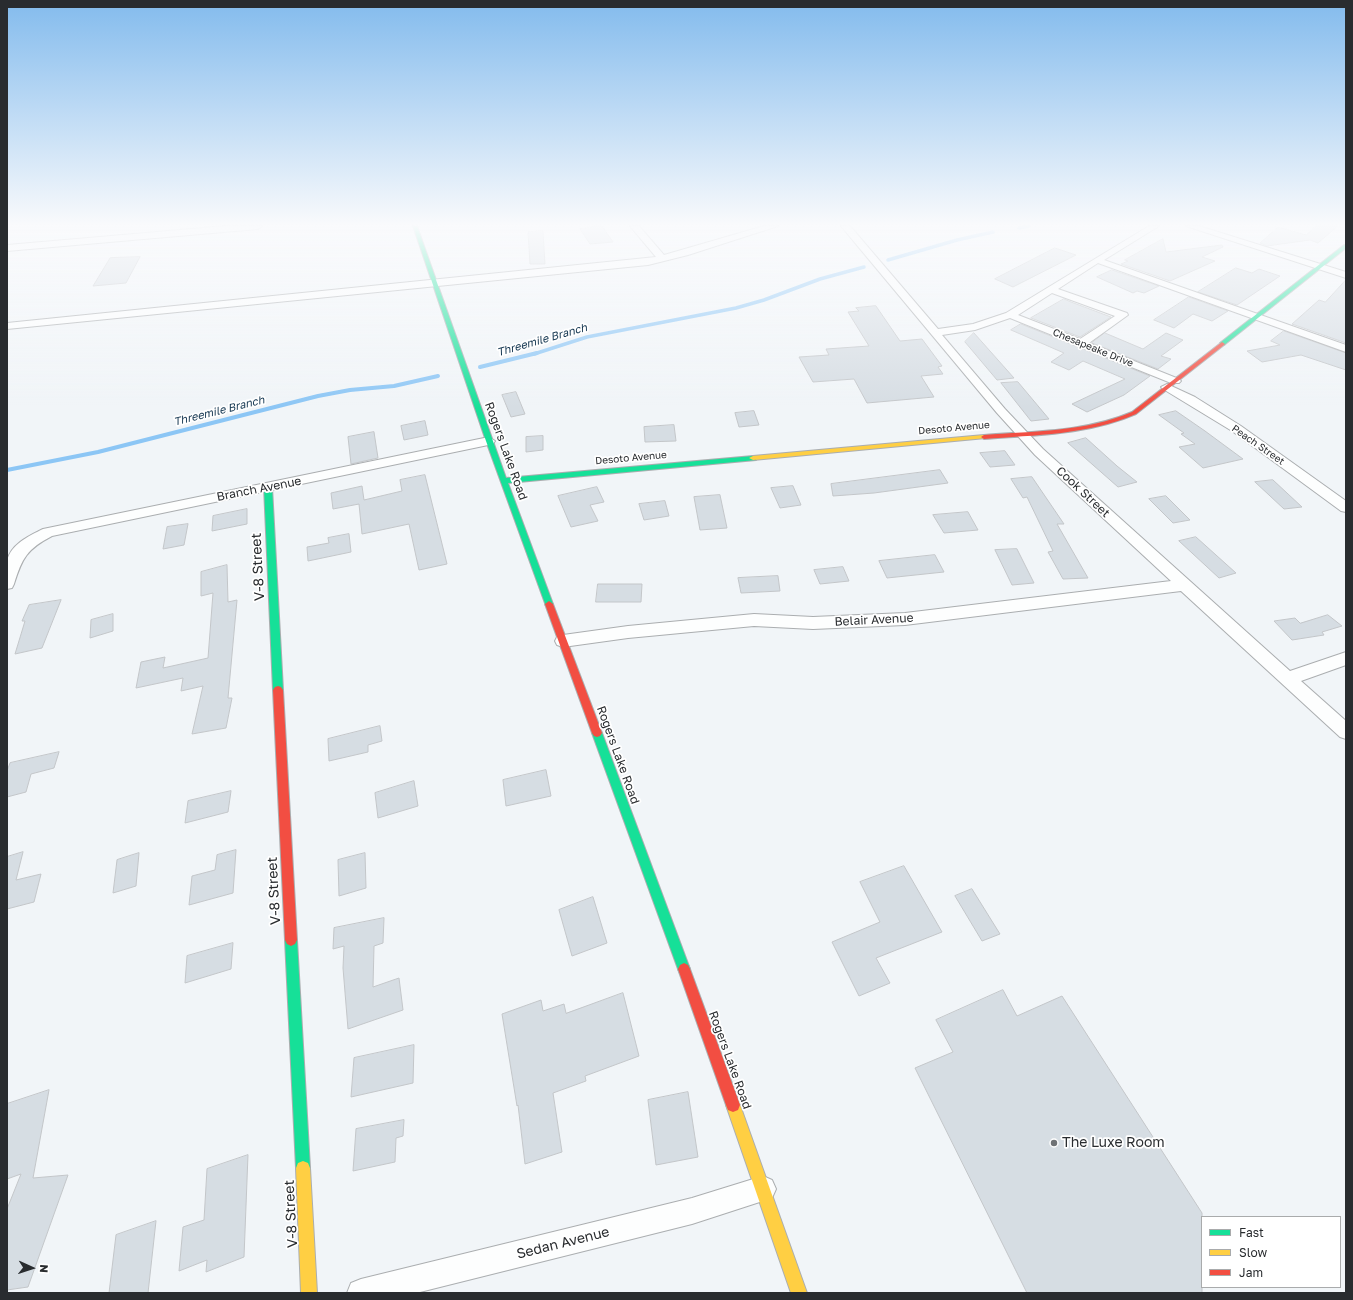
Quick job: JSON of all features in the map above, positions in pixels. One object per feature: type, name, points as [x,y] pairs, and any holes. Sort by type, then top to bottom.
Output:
[{"type":"street","points":[[7,326],[408,287]]},
{"type":"street","name":"Rogers Lake Road","points":[[436,287],[504,481],[681,957],[799,1293]]},
{"type":"street","name":"Cook Street","points":[[896,287],[1021,433],[1039,452],[1346,732]]},
{"type":"street","points":[[935,333],[975,327],[1010,315],[1054,287]]},
{"type":"street","points":[[1171,287],[1346,349]]},
{"type":"street","name":"Desoto Avenue","points":[[504,481],[1096,426],[1119,421],[1134,412],[1171,384],[1295,287]]},
{"type":"street","points":[[1050,289],[1123,316],[1081,343]]},
{"type":"street","name":"Chesapeake Drive","points":[[1010,315],[1081,343],[1171,384]]},
{"type":"street","name":"Peach Street","points":[[1171,384],[1346,508]]},
{"type":"street","name":"Branch Avenue","points":[[7,584],[12,565],[19,550],[29,541],[48,532],[490,441]]},
{"type":"street","name":"V-8 Street","points":[[268,487],[308,1293]]},
{"type":"street","name":"Belair Avenue","points":[[563,641],[628,632],[754,620],[844,622],[905,619],[1184,585]]},
{"type":"street","points":[[1287,679],[1346,658]]},
{"type":"street","name":"Sedan Avenue","points":[[361,1293],[692,1211],[763,1189]]},
{"type":"building","points":[[1119,287],[1158,287],[1144,293],[1137,291],[1133,293]]},
{"type":"building","points":[[1206,287],[1264,287],[1237,305],[1198,292]]},
{"type":"building","points":[[1340,287],[1346,287],[1346,343],[1292,324],[1319,300],[1325,302]]},
{"type":"building","points":[[1189,297],[1228,311],[1212,321],[1193,314],[1174,328],[1154,320]]},
{"type":"building","points":[[1064,299],[1111,317],[1080,337],[1031,318]]},
{"type":"building","points":[[876,306],[900,341],[922,339],[942,366],[938,367],[943,374],[921,376],[934,397],[867,403],[854,379],[813,382],[799,357],[829,355],[826,349],[869,346],[848,312],[859,311],[856,308]]},
{"type":"building","points":[[1021,324],[1150,376],[1124,395],[1087,412],[1072,404],[1125,379],[1083,361],[1069,370],[1051,362],[1064,353],[1011,330]]},
{"type":"building","points":[[1284,331],[1346,353],[1346,370],[1301,355],[1262,362],[1247,351],[1280,345],[1271,341]]},
{"type":"building","points":[[974,333],[1014,378],[997,380],[965,342]]},
{"type":"building","points":[[1105,333],[1143,349],[1166,333],[1183,340],[1161,356],[1171,359],[1158,369],[1092,343]]},
{"type":"building","points":[[1018,382],[1049,419],[1031,421],[1001,383]]},
{"type":"building","points":[[516,392],[525,414],[511,417],[502,395]]},
{"type":"building","points":[[754,411],[759,425],[739,427],[735,413]]},
{"type":"building","points":[[1176,411],[1243,459],[1203,468],[1179,447],[1195,444],[1181,434],[1184,433],[1159,415]]},
{"type":"building","points":[[425,421],[428,435],[404,440],[401,426]]},
{"type":"building","points":[[674,425],[676,441],[645,442],[644,427]]},
{"type":"building","points":[[374,432],[378,458],[351,464],[348,437]]},
{"type":"building","points":[[543,436],[543,450],[526,452],[526,437]]},
{"type":"building","points":[[1086,438],[1137,482],[1118,487],[1068,443]]},
{"type":"building","points":[[1005,451],[1015,465],[990,467],[980,453]]},
{"type":"building","points":[[940,470],[948,483],[874,493],[833,496],[831,484]]},
{"type":"building","points":[[425,475],[447,564],[419,570],[409,524],[362,534],[359,504],[333,509],[331,493],[362,486],[364,500],[402,491],[400,480]]},
{"type":"building","points":[[1032,477],[1064,524],[1057,524],[1088,578],[1063,579],[1048,552],[1053,551],[1027,497],[1023,498],[1011,479]]},
{"type":"building","points":[[1273,480],[1302,507],[1284,509],[1255,482]]},
{"type":"building","points":[[793,486],[801,505],[780,508],[771,488]]},
{"type":"building","points":[[597,487],[604,502],[590,505],[598,521],[571,527],[558,496]]},
{"type":"building","points":[[720,495],[727,528],[700,530],[694,497]]},
{"type":"building","points":[[1166,496],[1190,520],[1173,523],[1149,499]]},
{"type":"building","points":[[665,501],[669,516],[644,520],[639,504]]},
{"type":"building","points":[[247,509],[247,524],[212,531],[213,516]]},
{"type":"building","points":[[968,512],[978,530],[944,533],[933,515]]},
{"type":"building","points":[[188,524],[184,545],[163,549],[167,527]]},
{"type":"building","points":[[349,534],[351,552],[308,561],[307,547],[329,543],[328,538]]},
{"type":"building","points":[[1196,537],[1236,573],[1219,578],[1179,541]]},
{"type":"building","points":[[1017,549],[1034,583],[1012,585],[995,550]]},
{"type":"building","points":[[935,555],[944,572],[887,578],[879,561]]},
{"type":"building","points":[[227,565],[228,602],[237,600],[228,698],[232,698],[226,728],[192,734],[203,686],[181,691],[183,678],[136,688],[141,662],[165,657],[163,668],[208,658],[213,593],[201,596],[201,572]]},
{"type":"building","points":[[843,567],[849,581],[820,584],[814,570]]},
{"type":"building","points":[[778,576],[780,591],[741,593],[738,578]]},
{"type":"building","points":[[598,584],[642,584],[641,602],[596,602]]},
{"type":"building","points":[[61,600],[42,648],[15,654],[25,621],[22,621],[29,605]]},
{"type":"building","points":[[113,614],[113,631],[90,638],[91,620]]},
{"type":"building","points":[[1328,615],[1342,626],[1322,632],[1324,635],[1292,640],[1274,621],[1295,618],[1300,623]]},
{"type":"building","points":[[380,726],[382,741],[368,745],[368,752],[329,761],[328,739]]},
{"type":"building","points":[[59,752],[54,768],[31,774],[26,792],[7,797],[7,771],[10,763]]},
{"type":"building","points":[[546,770],[551,796],[506,806],[503,780]]},
{"type":"building","points":[[414,781],[418,806],[378,818],[375,793]]},
{"type":"building","points":[[231,791],[228,812],[185,823],[188,801]]},
{"type":"building","points":[[236,850],[233,893],[189,905],[192,876],[215,870],[217,855]]},
{"type":"building","points":[[23,852],[16,880],[41,874],[34,902],[7,909],[7,857]]},
{"type":"building","points":[[139,853],[136,886],[113,893],[117,860]]},
{"type":"building","points":[[365,853],[366,888],[339,896],[338,860]]},
{"type":"building","points":[[904,866],[942,932],[876,958],[890,983],[859,996],[832,942],[880,922],[860,882]]},
{"type":"building","points":[[972,889],[1000,934],[982,941],[955,896]]},
{"type":"building","points":[[593,897],[607,943],[572,956],[559,910]]},
{"type":"building","points":[[384,918],[383,943],[374,946],[373,987],[399,978],[403,1010],[348,1029],[343,968],[344,946],[333,949],[334,928]]},
{"type":"building","points":[[233,943],[231,969],[185,983],[187,956]]},
{"type":"building","name":"The Luxe Room","points":[[1003,990],[1017,1016],[1062,996],[1202,1213],[1202,1293],[1027,1293],[915,1068],[953,1052],[936,1020]]},
{"type":"building","points":[[623,993],[639,1056],[585,1076],[586,1081],[553,1093],[562,1152],[525,1164],[518,1105],[517,1106],[502,1014],[541,1000],[543,1011],[564,1004],[566,1013]]},
{"type":"building","points":[[414,1045],[413,1083],[351,1097],[354,1058]]},
{"type":"building","points":[[49,1090],[33,1178],[68,1175],[28,1287],[7,1290],[7,1209],[21,1174],[7,1179],[7,1104]]},
{"type":"building","points":[[688,1092],[698,1157],[656,1165],[648,1100]]},
{"type":"building","points":[[404,1120],[403,1136],[396,1138],[395,1162],[353,1171],[356,1129]]},
{"type":"building","points":[[248,1155],[244,1257],[206,1272],[207,1260],[179,1271],[183,1227],[204,1220],[207,1169]]},
{"type":"building","points":[[156,1221],[148,1293],[109,1293],[116,1235]]},
{"type":"waterway","name":"Threemile Branch","points":[[534,354],[587,337],[736,308],[764,300],[800,287]]},
{"type":"waterway","name":"Threemile Branch","points":[[480,367],[537,353]]},
{"type":"waterway","name":"Threemile Branch","points":[[7,470],[98,452],[318,396],[350,390],[394,386],[438,376]]},
{"type":"traffic: fast","points":[[436,287],[489,441],[549,604]]},
{"type":"traffic: fast","points":[[1222,344],[1295,287]]},
{"type":"traffic: fast","points":[[504,481],[753,458]]},
{"type":"traffic: fast","points":[[268,487],[278,690]]},
{"type":"traffic: fast","points":[[597,733],[684,969]]},
{"type":"traffic: fast","points":[[291,940],[303,1168]]},
{"type":"traffic: slow","points":[[753,458],[984,437]]},
{"type":"traffic: slow","points":[[733,1105],[799,1293]]},
{"type":"traffic: slow","points":[[303,1168],[309,1293]]},
{"type":"traffic: jam","points":[[984,437],[1061,431],[1101,425],[1119,420],[1134,413],[1222,344]]},
{"type":"traffic: jam","points":[[549,604],[597,733]]},
{"type":"traffic: jam","points":[[278,690],[291,940]]},
{"type":"traffic: jam","points":[[684,969],[733,1105]]},
{"type":"place","name":"The Luxe Room","points":[[1054,1143]]}]
